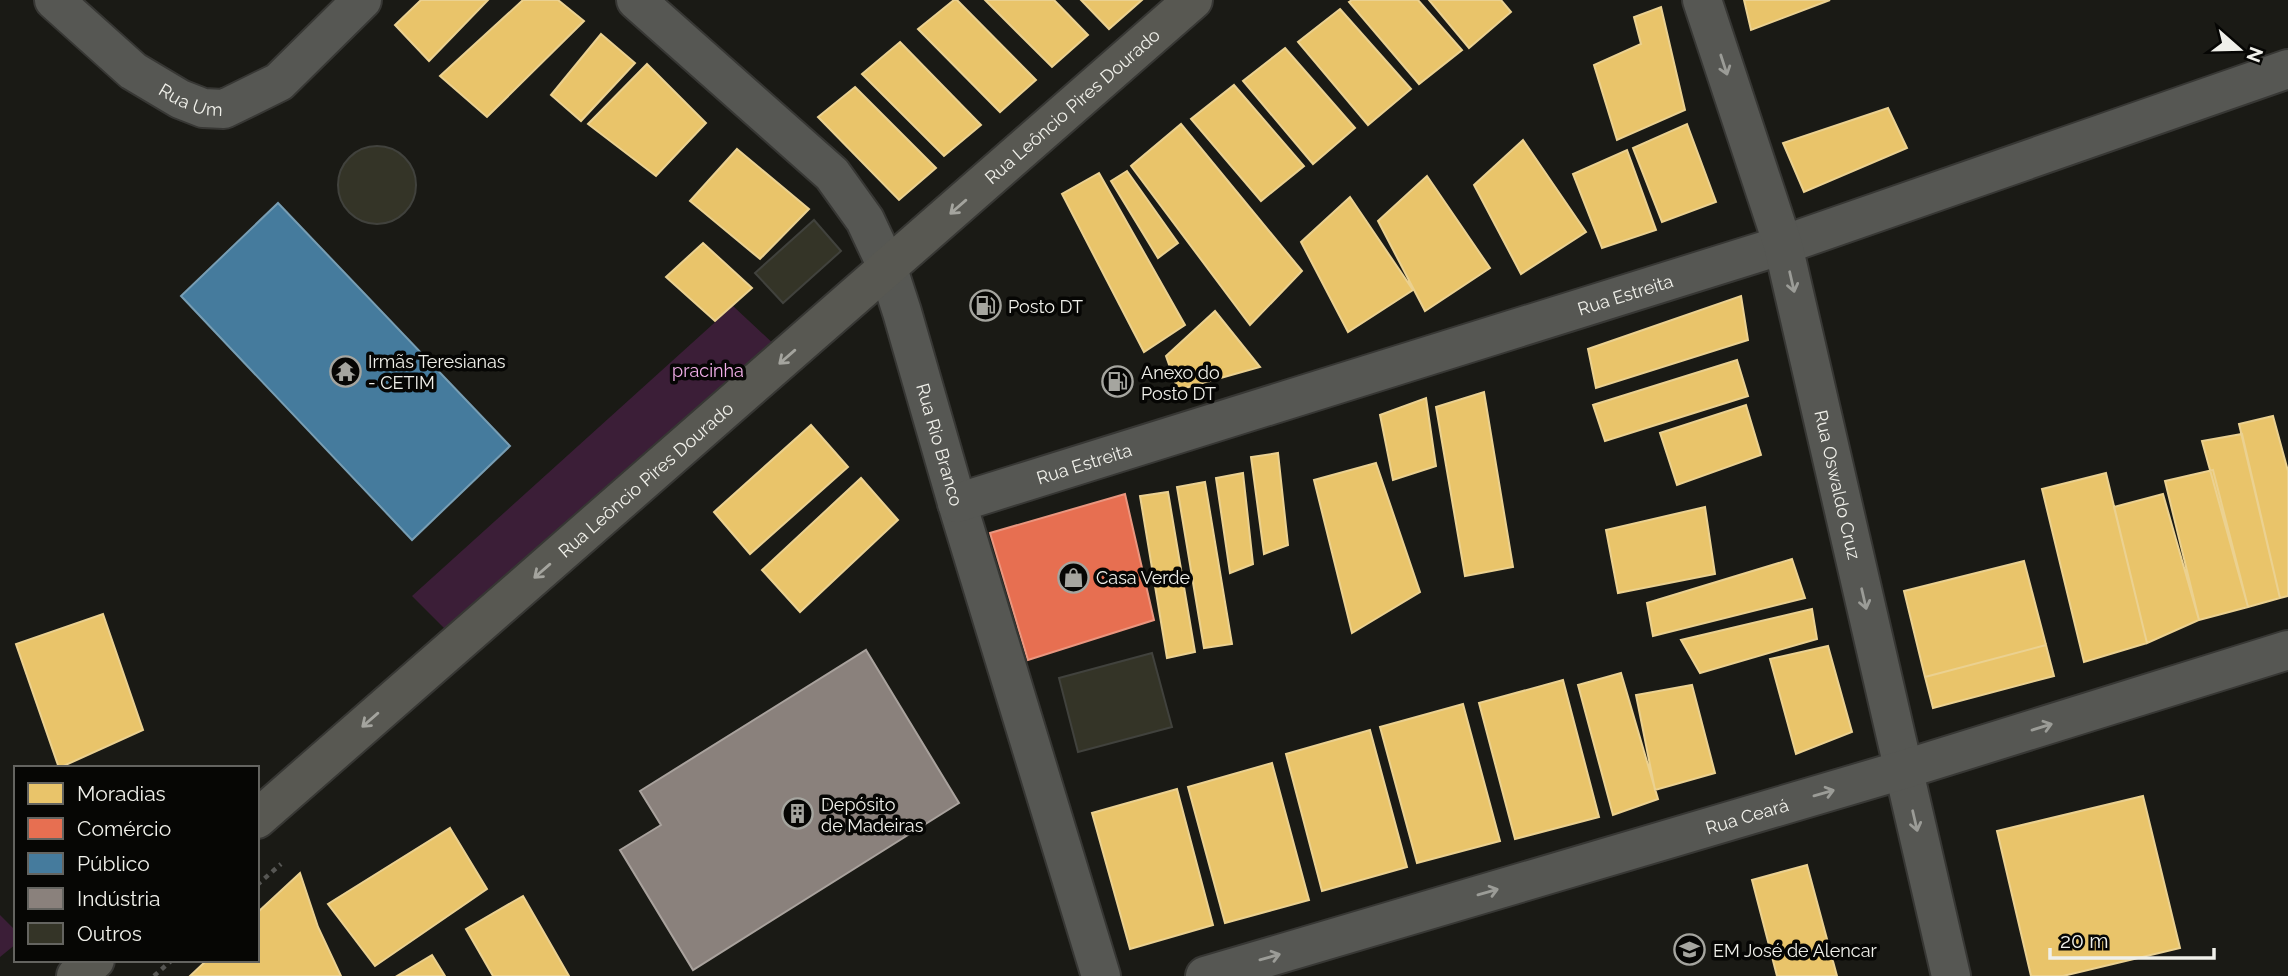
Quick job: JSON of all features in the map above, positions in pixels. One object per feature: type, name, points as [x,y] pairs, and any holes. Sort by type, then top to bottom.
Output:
[{"type":"main road","name":"Rua Leôncio Pires Dourado","points":[[259,817],[1193,0]]},
{"type":"street","name":"Rua Um","points":[[54,0],[134,71],[180,99],[203,108],[224,109],[279,82],[362,0]]},
{"type":"street","name":"Rua Rio Branco","points":[[636,0],[832,174],[865,220],[888,269],[1101,976]]},
{"type":"street","name":"Rua Oswaldo Cruz","points":[[1702,0],[1783,245],[1951,976]]},
{"type":"street","name":"Rua Estreita","points":[[957,503],[1783,245],[2288,69]]},
{"type":"street","name":"Rua Ceará","points":[[1205,976],[1902,770],[2288,650]]},
{"type":"path","points":[[155,976],[170,962]]},
{"type":"green space","name":"pracinha","points":[[733,306],[779,349],[453,637],[412,596]]},
{"type":"green space","points":[[0,915],[14,929],[14,946],[0,957]]},
{"type":"building: Moradias","points":[[421,0],[488,0],[429,61],[395,25]]},
{"type":"building: Moradias","points":[[523,0],[558,0],[584,21],[487,117],[440,76]]},
{"type":"building: Moradias","points":[[954,0],[1036,80],[1000,112],[918,29]]},
{"type":"building: Moradias","points":[[985,0],[1054,0],[1088,35],[1052,67]]},
{"type":"building: Moradias","points":[[1081,0],[1142,0],[1109,29]]},
{"type":"building: Moradias","points":[[1418,0],[1462,50],[1419,84],[1349,2]]},
{"type":"building: Moradias","points":[[1429,0],[1501,0],[1511,12],[1469,48]]},
{"type":"building: Moradias","points":[[1744,0],[1830,0],[1751,30]]},
{"type":"building: Moradias","points":[[1661,7],[1685,110],[1617,140],[1594,65],[1641,44],[1634,17]]},
{"type":"building: Moradias","points":[[1340,9],[1411,89],[1368,125],[1298,42]]},
{"type":"building: Moradias","points":[[601,34],[635,63],[581,121],[551,95]]},
{"type":"building: Moradias","points":[[900,42],[981,125],[944,156],[862,74]]},
{"type":"building: Moradias","points":[[1285,48],[1355,128],[1313,164],[1243,81]]},
{"type":"building: Moradias","points":[[647,64],[706,123],[656,176],[588,124]]},
{"type":"building: Moradias","points":[[1234,85],[1304,166],[1261,201],[1191,119]]},
{"type":"building: Moradias","points":[[855,87],[936,168],[899,200],[818,117]]},
{"type":"building: Moradias","points":[[1888,108],[1907,148],[1804,192],[1783,143]]},
{"type":"building: Moradias","points":[[1181,124],[1302,271],[1250,325],[1131,166]]},
{"type":"building: Moradias","points":[[1687,124],[1716,202],[1662,222],[1633,148]]},
{"type":"building: Moradias","points":[[1523,140],[1586,232],[1521,274],[1474,185]]},
{"type":"building: Moradias","points":[[737,149],[809,209],[760,259],[690,201]]},
{"type":"building: Moradias","points":[[1627,150],[1656,230],[1602,248],[1573,174]]},
{"type":"building: Moradias","points":[[1127,171],[1178,243],[1158,258],[1111,181]]},
{"type":"building: Moradias","points":[[1099,173],[1185,325],[1144,352],[1062,194]]},
{"type":"building: Moradias","points":[[1427,176],[1490,268],[1425,311],[1378,221]]},
{"type":"building: Moradias","points":[[1350,197],[1413,290],[1348,332],[1301,242]]},
{"type":"building: Moradias","points":[[703,243],[752,288],[715,321],[666,277]]},
{"type":"building: Moradias","points":[[1741,296],[1748,340],[1596,388],[1588,349]]},
{"type":"building: Moradias","points":[[1215,311],[1260,367],[1178,390],[1166,356]]},
{"type":"building: Moradias","points":[[1737,360],[1748,396],[1605,441],[1593,405]]},
{"type":"building: Moradias","points":[[1484,392],[1513,567],[1465,576],[1436,407]]},
{"type":"building: Moradias","points":[[1426,398],[1436,466],[1393,480],[1380,415]]},
{"type":"building: Moradias","points":[[1746,405],[1761,455],[1677,485],[1660,433]]},
{"type":"building: Moradias","points":[[2273,416],[2288,471],[2288,596],[2280,598],[2239,424]]},
{"type":"building: Moradias","points":[[811,425],[848,467],[750,554],[714,512]]},
{"type":"building: Moradias","points":[[2242,434],[2280,598],[2248,607],[2202,441]]},
{"type":"building: Moradias","points":[[1278,453],[1288,545],[1264,554],[1251,457]]},
{"type":"building: Moradias","points":[[1376,463],[1420,592],[1352,633],[1314,480]]},
{"type":"building: Moradias","points":[[2213,470],[2248,607],[2199,620],[2165,481]]},
{"type":"building: Moradias","points":[[1243,473],[1253,564],[1230,573],[1216,478]]},
{"type":"building: Moradias","points":[[2106,473],[2147,643],[2084,662],[2042,489]]},
{"type":"building: Moradias","points":[[861,478],[898,520],[800,612],[762,570]]},
{"type":"building: Moradias","points":[[1205,482],[1232,644],[1204,648],[1177,487]]},
{"type":"building: Moradias","points":[[1168,492],[1195,652],[1167,658],[1140,496]]},
{"type":"building: Moradias","points":[[2163,494],[2199,620],[2147,643],[2114,507]]},
{"type":"building: Moradias","points":[[1705,507],[1715,574],[1618,593],[1606,530]]},
{"type":"building: Moradias","points":[[1792,559],[1805,598],[1653,636],[1647,603]]},
{"type":"building: Moradias","points":[[2024,561],[2046,645],[1925,677],[1904,591]]},
{"type":"building: Moradias","points":[[1812,609],[1817,639],[1700,673],[1681,640]]},
{"type":"building: Moradias","points":[[103,614],[143,730],[58,766],[16,644]]},
{"type":"building: Moradias","points":[[2046,645],[2054,676],[1933,708],[1925,677]]},
{"type":"building: Moradias","points":[[1828,646],[1852,732],[1796,754],[1770,659]]},
{"type":"building: Moradias","points":[[1621,673],[1658,799],[1613,815],[1578,685]]},
{"type":"building: Moradias","points":[[1563,680],[1599,817],[1515,839],[1479,703]]},
{"type":"building: Moradias","points":[[1692,685],[1715,773],[1655,790],[1636,695]]},
{"type":"building: Moradias","points":[[1463,704],[1500,841],[1417,863],[1380,727]]},
{"type":"building: Moradias","points":[[1370,730],[1407,867],[1322,891],[1286,754]]},
{"type":"building: Moradias","points":[[1272,763],[1309,900],[1225,923],[1188,787]]},
{"type":"building: Moradias","points":[[1177,789],[1213,925],[1130,949],[1092,813]]},
{"type":"building: Moradias","points":[[2143,796],[2180,948],[2063,976],[2031,976],[1997,831]]},
{"type":"building: Moradias","points":[[450,828],[487,889],[375,966],[328,904]]},
{"type":"building: Moradias","points":[[1807,865],[1837,976],[1777,976],[1752,880]]},
{"type":"building: Moradias","points":[[300,873],[318,927],[341,976],[190,976],[205,962],[259,962],[259,911]]},
{"type":"building: Moradias","points":[[523,896],[569,976],[493,976],[466,929]]},
{"type":"building: Moradias","points":[[432,955],[445,976],[397,976]]},
{"type":"building: Comércio","name":"Casa Verde","points":[[1125,494],[1154,620],[1028,660],[990,533]]},
{"type":"building: Público","name":"Irmãs Teresianas - CETIM","points":[[278,203],[510,446],[412,540],[181,296]]},
{"type":"building: Indústria","name":"Depósito de Madeiras","points":[[866,650],[959,803],[693,970],[620,850],[661,825],[640,791]]},
{"type":"building: Outros","points":[[369,146],[385,146],[399,152],[410,163],[416,177],[416,193],[410,207],[399,218],[385,224],[369,224],[355,218],[344,207],[338,193],[338,177],[344,163],[355,152]]},
{"type":"building: Outros","points":[[814,220],[841,251],[783,303],[755,273]]},
{"type":"building: Outros","points":[[1152,653],[1172,727],[1078,752],[1059,678]]},
{"type":"place","name":"Posto DT","points":[[985,306]]},
{"type":"place","name":"Irmãs Teresianas - CETIM","points":[[345,371]]},
{"type":"place","name":"Anexo do Posto DT","points":[[1118,382]]},
{"type":"place","name":"Casa Verde","points":[[1073,577]]},
{"type":"place","name":"Depósito de Madeiras","points":[[798,814]]},
{"type":"place","name":"EM José de Alencar","points":[[1690,950]]}]
